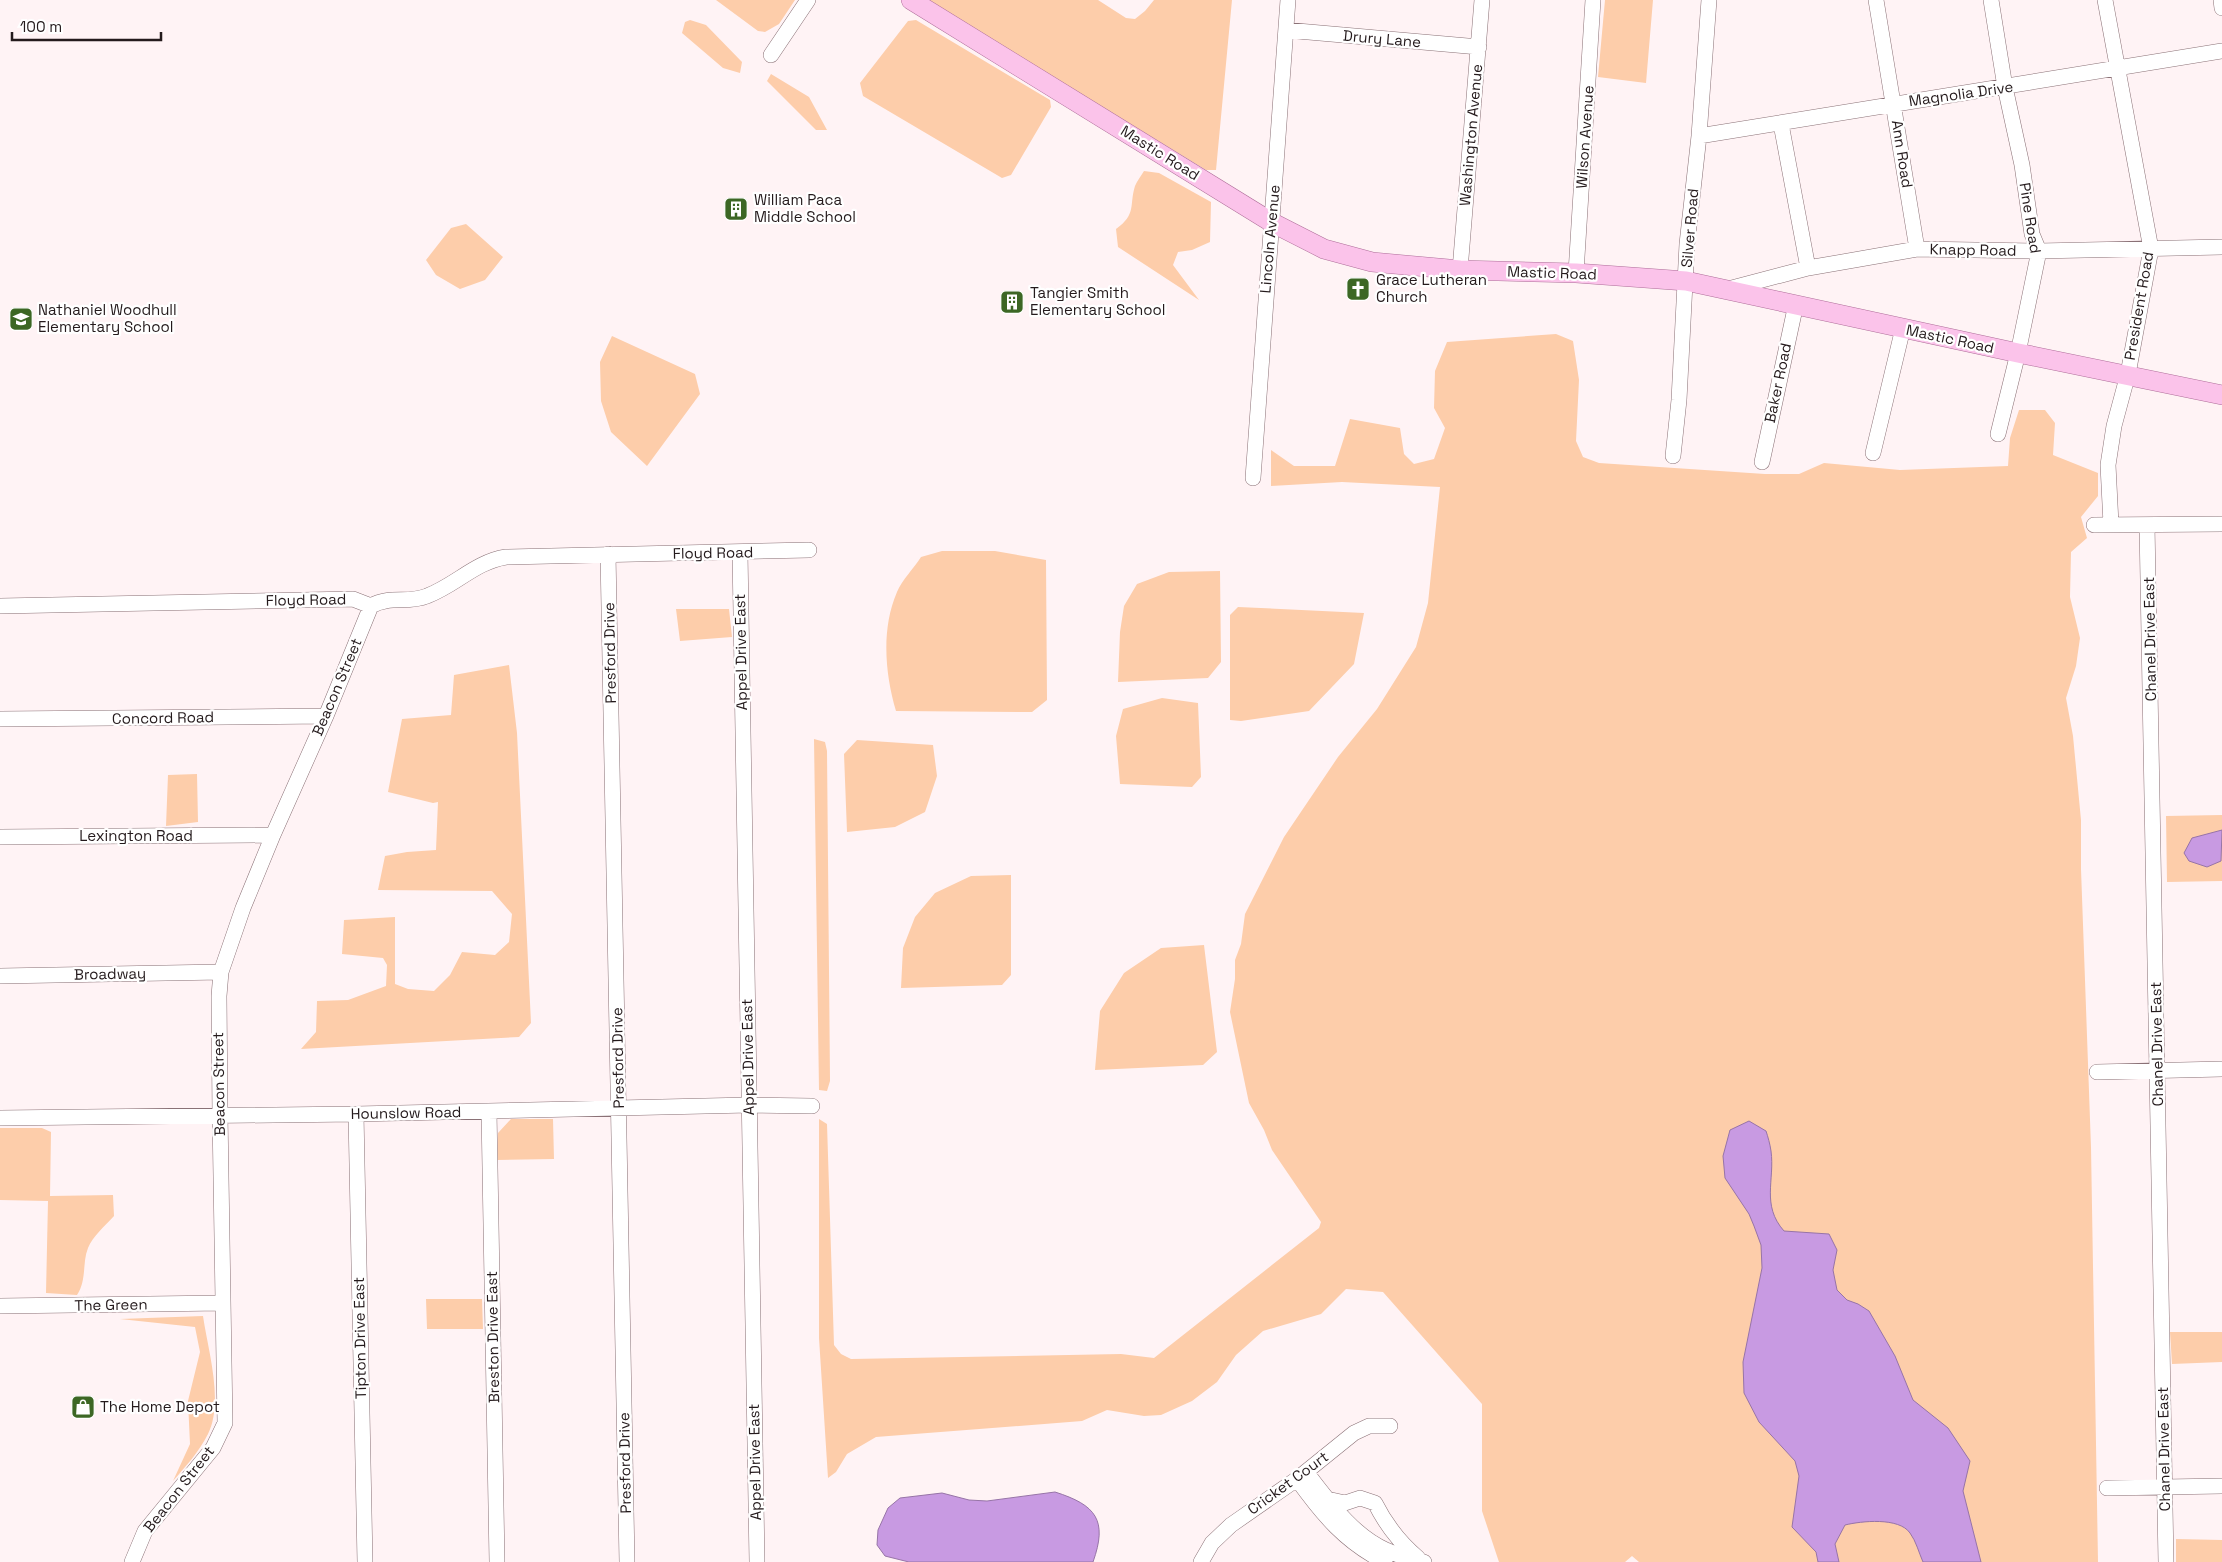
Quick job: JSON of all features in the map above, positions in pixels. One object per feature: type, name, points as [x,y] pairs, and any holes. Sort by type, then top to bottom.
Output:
[{"type":"main road","name":"Mastic Road","points":[[911,0],[1271,222],[1324,249],[1346,256],[1394,265],[1460,270],[1576,273],[1686,281],[2018,354],[2128,374],[2222,395]]},
{"type":"street","points":[[771,55],[808,0]]},
{"type":"street","name":"Lincoln Avenue","points":[[1253,478],[1288,0]]},
{"type":"street","name":"Washington Avenue","points":[[1460,270],[1482,0]]},
{"type":"street","name":"Wilson Avenue","points":[[1576,273],[1593,0]]},
{"type":"street","name":"Silver Road","points":[[1673,456],[1679,400],[1687,244],[1699,136],[1709,0]]},
{"type":"street","name":"Ann Road","points":[[1876,0],[1917,249]]},
{"type":"street","name":"Pine Road","points":[[1991,0],[2005,88],[2022,165],[2032,234],[2039,251],[2018,354],[1998,434]]},
{"type":"street","name":"President Road","points":[[2106,0],[2151,249],[2128,374],[2114,426],[2108,465],[2111,524]]},
{"type":"street","points":[[2221,0],[2222,8]]},
{"type":"street","name":"Drury Lane","points":[[1286,30],[1479,47]]},
{"type":"street","name":"Magnolia Drive","points":[[1699,136],[1781,124],[1893,104],[2005,88],[2222,51]]},
{"type":"street","points":[[1781,124],[1808,268]]},
{"type":"street","name":"Knapp Road","points":[[1728,289],[1808,268],[1917,249],[2039,251],[2222,247]]},
{"type":"street","name":"Baker Road","points":[[1762,462],[1796,304]]},
{"type":"street","points":[[1873,453],[1903,328]]},
{"type":"street","points":[[2094,525],[2222,524]]},
{"type":"street","name":"Chanel Drive East","points":[[2147,526],[2166,1562]]},
{"type":"street","name":"Floyd Road","points":[[0,606],[354,599],[371,606],[382,600],[426,597],[490,560],[608,554],[740,553],[809,550]]},
{"type":"street","name":"Appel Drive East","points":[[740,553],[757,1562]]},
{"type":"street","name":"Presford Drive","points":[[608,554],[627,1562]]},
{"type":"street","name":"Beacon Street","points":[[132,1562],[145,1531],[213,1448],[226,1423],[220,1115],[219,996],[221,972],[243,908],[371,606]]},
{"type":"street","name":"Concord Road","points":[[0,719],[326,716]]},
{"type":"street","name":"Lexington Road","points":[[0,838],[273,835]]},
{"type":"street","name":"Broadway","points":[[0,976],[221,972]]},
{"type":"street","points":[[2097,1072],[2222,1069]]},
{"type":"street","name":"Hounslow Road","points":[[0,1118],[812,1106]]},
{"type":"street","name":"Breston Drive East","points":[[489,1111],[497,1562]]},
{"type":"street","name":"Tipton Drive East","points":[[356,1114],[365,1562]]},
{"type":"street","name":"The Green","points":[[0,1306],[223,1303]]},
{"type":"street","name":"Cricket Court","points":[[1200,1562],[1212,1542],[1231,1525],[1302,1475],[1354,1433],[1369,1426],[1390,1426]]},
{"type":"street","points":[[1302,1475],[1340,1514],[1385,1550],[1422,1562]]},
{"type":"street","points":[[1302,1475],[1323,1515],[1340,1514],[1360,1498],[1375,1503],[1384,1523],[1403,1546],[1422,1562]]},
{"type":"street","points":[[2107,1488],[2222,1486]]},
{"type":"street","points":[[1340,1514],[1360,1548],[1385,1562]]},
{"type":"shaded area","points":[[716,0],[795,0],[779,24],[765,32],[758,31]]},
{"type":"shaded area","points":[[927,0],[1098,0],[1126,18],[1135,19],[1154,0],[1232,0],[1216,170],[1206,170]]},
{"type":"shaded area","points":[[1605,0],[1653,0],[1646,83],[1598,77]]},
{"type":"shaded area","points":[[690,20],[706,25],[742,62],[740,73],[723,68],[682,33],[685,22]]},
{"type":"shaded area","points":[[916,20],[1050,100],[1051,107],[1011,175],[1002,178],[863,96],[860,83],[908,21]]},
{"type":"shaded area","points":[[771,74],[809,97],[827,130],[816,130],[767,81]]},
{"type":"shaded area","points":[[1144,171],[1159,173],[1211,202],[1210,242],[1192,250],[1178,252],[1173,265],[1199,300],[1118,247],[1116,229],[1123,224],[1130,214],[1135,186]]},
{"type":"shaded area","points":[[466,224],[503,257],[485,280],[460,289],[436,275],[426,260],[451,228]]},
{"type":"shaded area","points":[[1556,334],[1573,341],[1579,380],[1576,441],[1583,457],[1599,463],[1765,474],[1799,474],[1824,463],[1900,470],[2008,466],[2010,438],[2019,410],[2045,410],[2055,423],[2053,455],[2098,473],[2098,496],[2081,517],[2087,538],[2071,552],[2070,597],[2080,638],[2076,666],[2066,698],[2073,736],[2081,820],[2091,1147],[2098,1562],[1639,1562],[1632,1556],[1625,1562],[1499,1562],[1482,1511],[1482,1404],[1383,1292],[1346,1289],[1321,1314],[1263,1331],[1236,1355],[1217,1382],[1192,1401],[1161,1415],[1144,1416],[1107,1410],[1082,1421],[876,1437],[847,1454],[836,1472],[828,1478],[819,1338],[819,1119],[827,1124],[834,1345],[841,1354],[851,1359],[1121,1354],[1154,1358],[1319,1228],[1321,1222],[1272,1150],[1264,1130],[1249,1103],[1230,1012],[1235,979],[1235,960],[1241,944],[1245,914],[1284,837],[1338,757],[1377,709],[1416,647],[1428,603],[1440,487],[1342,482],[1271,486],[1271,450],[1294,466],[1335,466],[1350,419],[1400,428],[1404,454],[1414,464],[1434,459],[1445,428],[1434,408],[1435,371],[1447,342]]},
{"type":"shaded area","points":[[612,336],[695,374],[700,394],[647,466],[611,432],[601,401],[600,362]]},
{"type":"shaded area","points":[[942,551],[995,551],[1046,560],[1047,700],[1032,712],[896,711],[889,682],[886,652],[892,606],[899,588],[921,557]]},
{"type":"shaded area","points":[[1220,571],[1221,662],[1208,678],[1118,682],[1120,632],[1124,606],[1137,584],[1169,572]]},
{"type":"shaded area","points":[[1238,607],[1364,613],[1354,664],[1309,711],[1241,721],[1230,720],[1230,615]]},
{"type":"shaded area","points":[[676,609],[729,609],[732,637],[680,641]]},
{"type":"shaded area","points":[[509,665],[517,733],[531,1023],[519,1037],[301,1049],[316,1032],[317,1001],[348,1000],[386,986],[387,965],[383,958],[342,954],[344,920],[395,917],[395,984],[408,989],[434,991],[450,975],[462,952],[495,955],[509,942],[512,914],[492,891],[378,890],[385,856],[436,850],[438,802],[433,803],[388,792],[402,719],[451,715],[454,675]]},
{"type":"shaded area","points":[[1162,698],[1198,703],[1201,777],[1192,787],[1120,784],[1116,736],[1123,709]]},
{"type":"shaded area","points":[[814,739],[825,742],[827,751],[830,1081],[827,1091],[819,1090]]},
{"type":"shaded area","points":[[857,740],[933,745],[937,776],[925,812],[895,827],[847,832],[844,754]]},
{"type":"shaded area","points":[[197,774],[198,822],[166,826],[168,775]]},
{"type":"shaded area","points":[[2222,815],[2222,881],[2167,882],[2166,816]]},
{"type":"shaded area","points":[[2222,830],[2221,861],[2207,867],[2189,861],[2184,853],[2192,838]]},
{"type":"shaded area","points":[[1011,875],[1011,975],[1002,985],[901,988],[903,948],[915,917],[935,893],[971,876]]},
{"type":"shaded area","points":[[1204,945],[1217,1052],[1203,1065],[1095,1070],[1100,1011],[1124,973],[1161,948]]},
{"type":"shaded area","points":[[511,1119],[553,1119],[554,1159],[497,1160],[498,1133]]},
{"type":"shaded area","points":[[1749,1121],[1766,1131],[1768,1138],[1772,1162],[1771,1202],[1777,1221],[1784,1231],[1829,1234],[1837,1250],[1833,1270],[1837,1290],[1847,1300],[1869,1311],[1895,1356],[1913,1400],[1948,1428],[1970,1461],[1963,1491],[1981,1562],[1923,1562],[1914,1540],[1905,1528],[1897,1524],[1879,1521],[1845,1525],[1835,1544],[1839,1562],[1818,1562],[1816,1552],[1792,1527],[1799,1476],[1795,1461],[1759,1422],[1744,1393],[1743,1362],[1762,1268],[1761,1245],[1749,1214],[1725,1178],[1723,1156],[1730,1130]]},
{"type":"shaded area","points":[[0,1128],[42,1128],[51,1132],[50,1196],[113,1195],[114,1216],[96,1235],[88,1248],[82,1283],[77,1295],[46,1293],[48,1201],[0,1200]]},
{"type":"shaded area","points":[[426,1299],[482,1299],[483,1329],[427,1329]]},
{"type":"shaded area","points":[[203,1316],[215,1391],[213,1421],[201,1447],[173,1481],[190,1444],[188,1401],[200,1352],[195,1327],[120,1319]]},
{"type":"shaded area","points":[[2170,1332],[2222,1332],[2222,1362],[2172,1364]]},
{"type":"shaded area","points":[[1055,1492],[1080,1503],[1095,1516],[1099,1535],[1093,1562],[909,1562],[885,1556],[877,1545],[878,1530],[888,1508],[900,1498],[942,1493],[969,1500],[987,1501]]},
{"type":"shaded area","points":[[2176,1539],[2222,1540],[2222,1562],[2176,1562]]},
{"type":"place","name":"William Paca Middle School","points":[[736,209]]},
{"type":"place","name":"Grace Lutheran Church","points":[[1358,289]]},
{"type":"place","name":"Tangier Smith Elementary School","points":[[1012,302]]},
{"type":"place","name":"Nathaniel Woodhull Elementary School","points":[[21,319]]},
{"type":"place","name":"The Home Depot","points":[[83,1407]]}]
